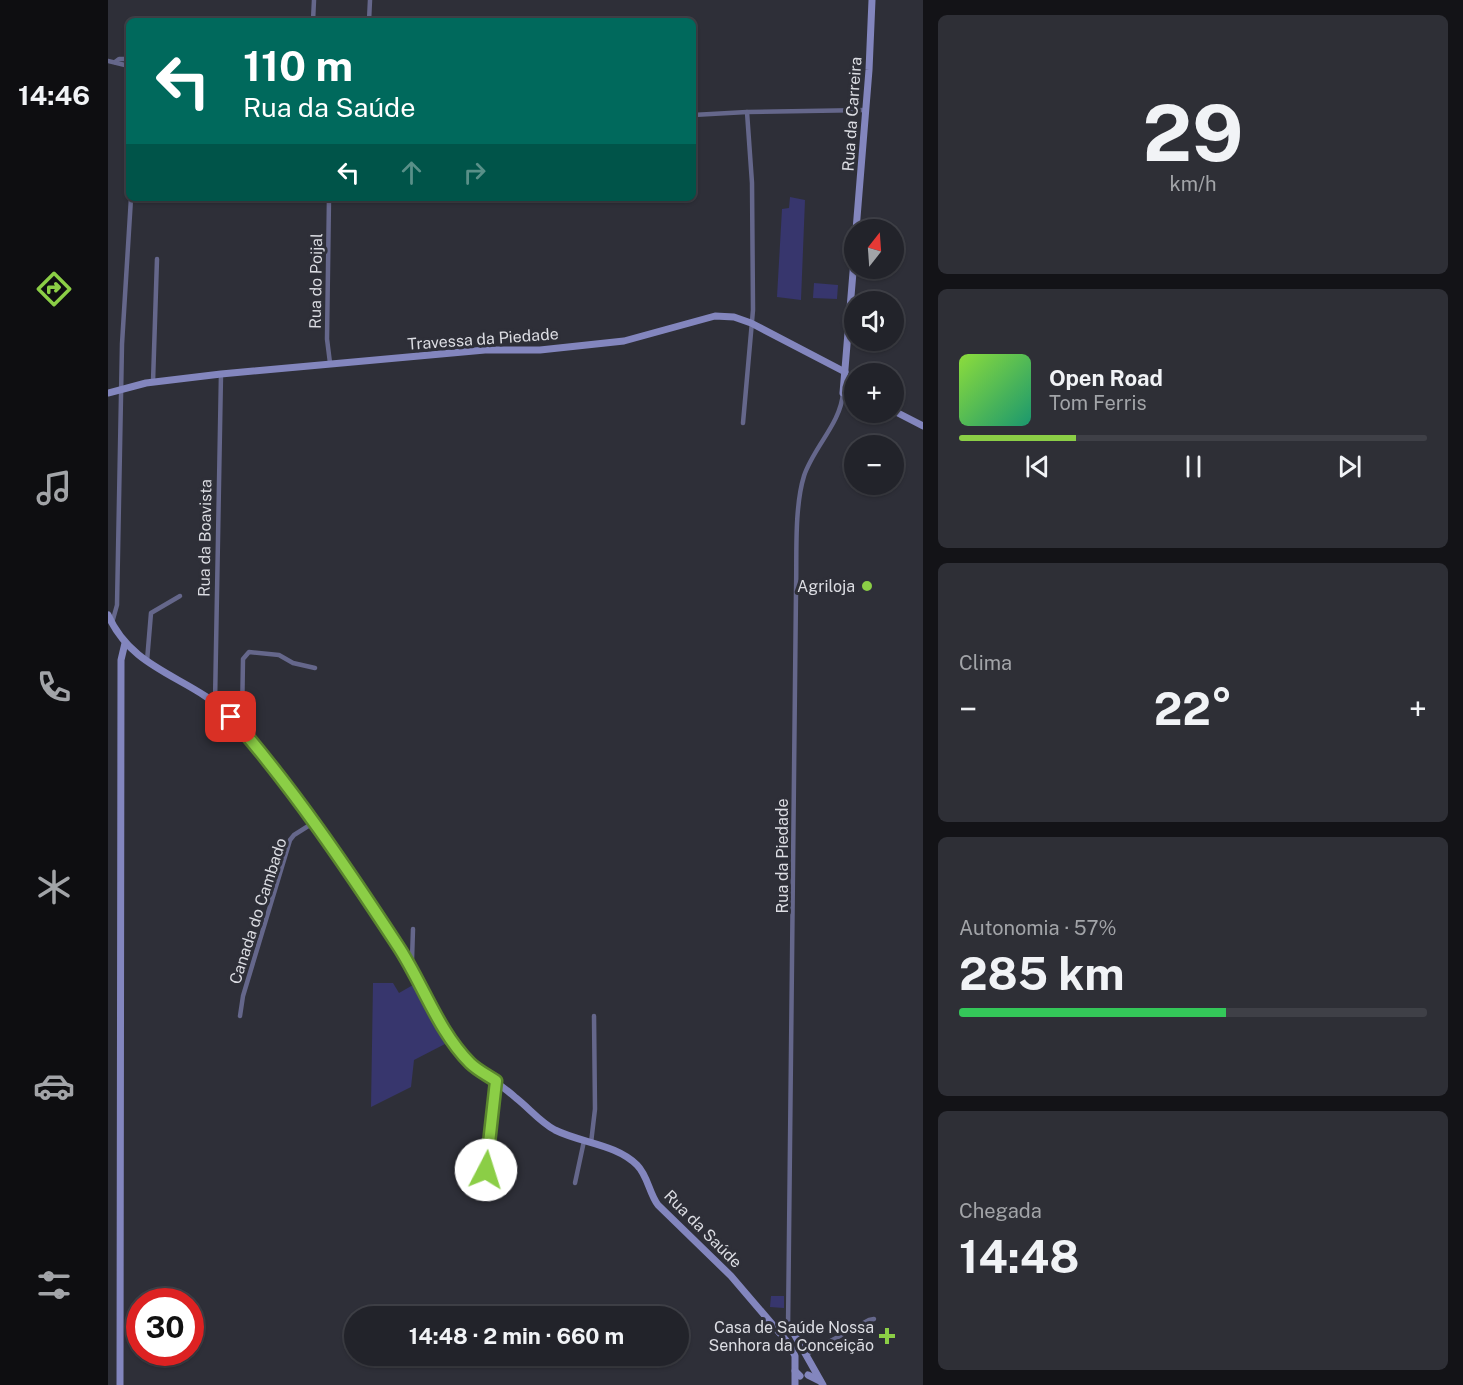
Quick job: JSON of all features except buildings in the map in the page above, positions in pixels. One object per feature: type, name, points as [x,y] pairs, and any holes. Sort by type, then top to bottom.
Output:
[{"type":"street","points":[[313,18],[314,0]]},
{"type":"street","points":[[369,18],[370,0]]},
{"type":"street","name":"Rua da Carreira","points":[[857,219],[872,0]]},
{"type":"street","points":[[115,62],[119,59],[126,59]]},
{"type":"street","points":[[108,61],[126,65]]},
{"type":"street","points":[[696,116],[747,112],[866,110]]},
{"type":"street","points":[[742,423],[753,310],[752,193],[747,112]]},
{"type":"street","points":[[112,623],[117,605],[121,388],[131,201]]},
{"type":"street","name":"Rua do Poijal","points":[[329,201],[327,339],[330,363]]},
{"type":"street","points":[[153,382],[157,259]]},
{"type":"street","points":[[847,363],[853,279]]},
{"type":"street","name":"Travessa da Piedade","points":[[108,393],[153,382],[330,363],[485,350],[540,350],[624,341],[715,316],[751,323],[844,371]]},
{"type":"street","name":"Rua da Boavista","points":[[215,703],[217,696],[216,591],[221,374]]},
{"type":"street","points":[[843,393],[844,386]]},
{"type":"street","name":"Rua da Piedade","points":[[788,1329],[796,592],[799,512],[801,487],[805,473],[839,411],[843,393]]},
{"type":"street","points":[[904,416],[923,426]]},
{"type":"street","points":[[147,661],[151,613],[154,609],[180,596]]},
{"type":"street","name":"Rua da Saúde","points":[[108,615],[124,643],[147,661],[215,703],[260,751],[313,823],[410,964],[456,1047],[472,1065],[496,1081],[548,1126],[623,1155],[637,1164],[658,1205],[731,1276],[785,1338]]},
{"type":"street","points":[[120,1385],[121,660],[124,643]]},
{"type":"street","points":[[239,727],[242,719],[243,659],[246,654],[249,652],[279,655],[293,663],[315,668]]},
{"type":"street","name":"Canada do Cambado","points":[[240,1016],[243,996],[289,843],[294,835],[313,823]]},
{"type":"street","points":[[410,964],[413,929]]},
{"type":"street","points":[[575,1184],[595,1109],[594,1016]]},
{"type":"street","points":[[481,1178],[486,1170],[496,1081]]},
{"type":"street","points":[[805,1355],[874,1319]]},
{"type":"street","points":[[776,1329],[788,1329],[793,1332],[823,1384]]},
{"type":"street","points":[[788,1329],[785,1338],[793,1350],[801,1374],[823,1384]]},
{"type":"street","points":[[795,1385],[801,1374],[812,1367]]},
{"type":"shaded area","points":[[790,197],[805,200],[801,300],[777,297],[782,209],[789,208]]},
{"type":"shaded area","points":[[814,283],[838,285],[837,299],[813,298]]},
{"type":"shaded area","points":[[373,983],[393,983],[399,993],[413,985],[445,1044],[414,1060],[411,1087],[371,1107]]},
{"type":"shaded area","points":[[771,1296],[784,1296],[784,1308],[770,1307]]},
{"type":"place","name":"Agriloja","points":[[867,586]]},
{"type":"place","name":"Casa de Saúde Nossa Senhora da Conceição","points":[[887,1336]]},
{"type":"route","points":[[231,717],[260,751],[313,823],[392,936],[456,1047],[472,1065],[496,1081],[486,1170]]}]
